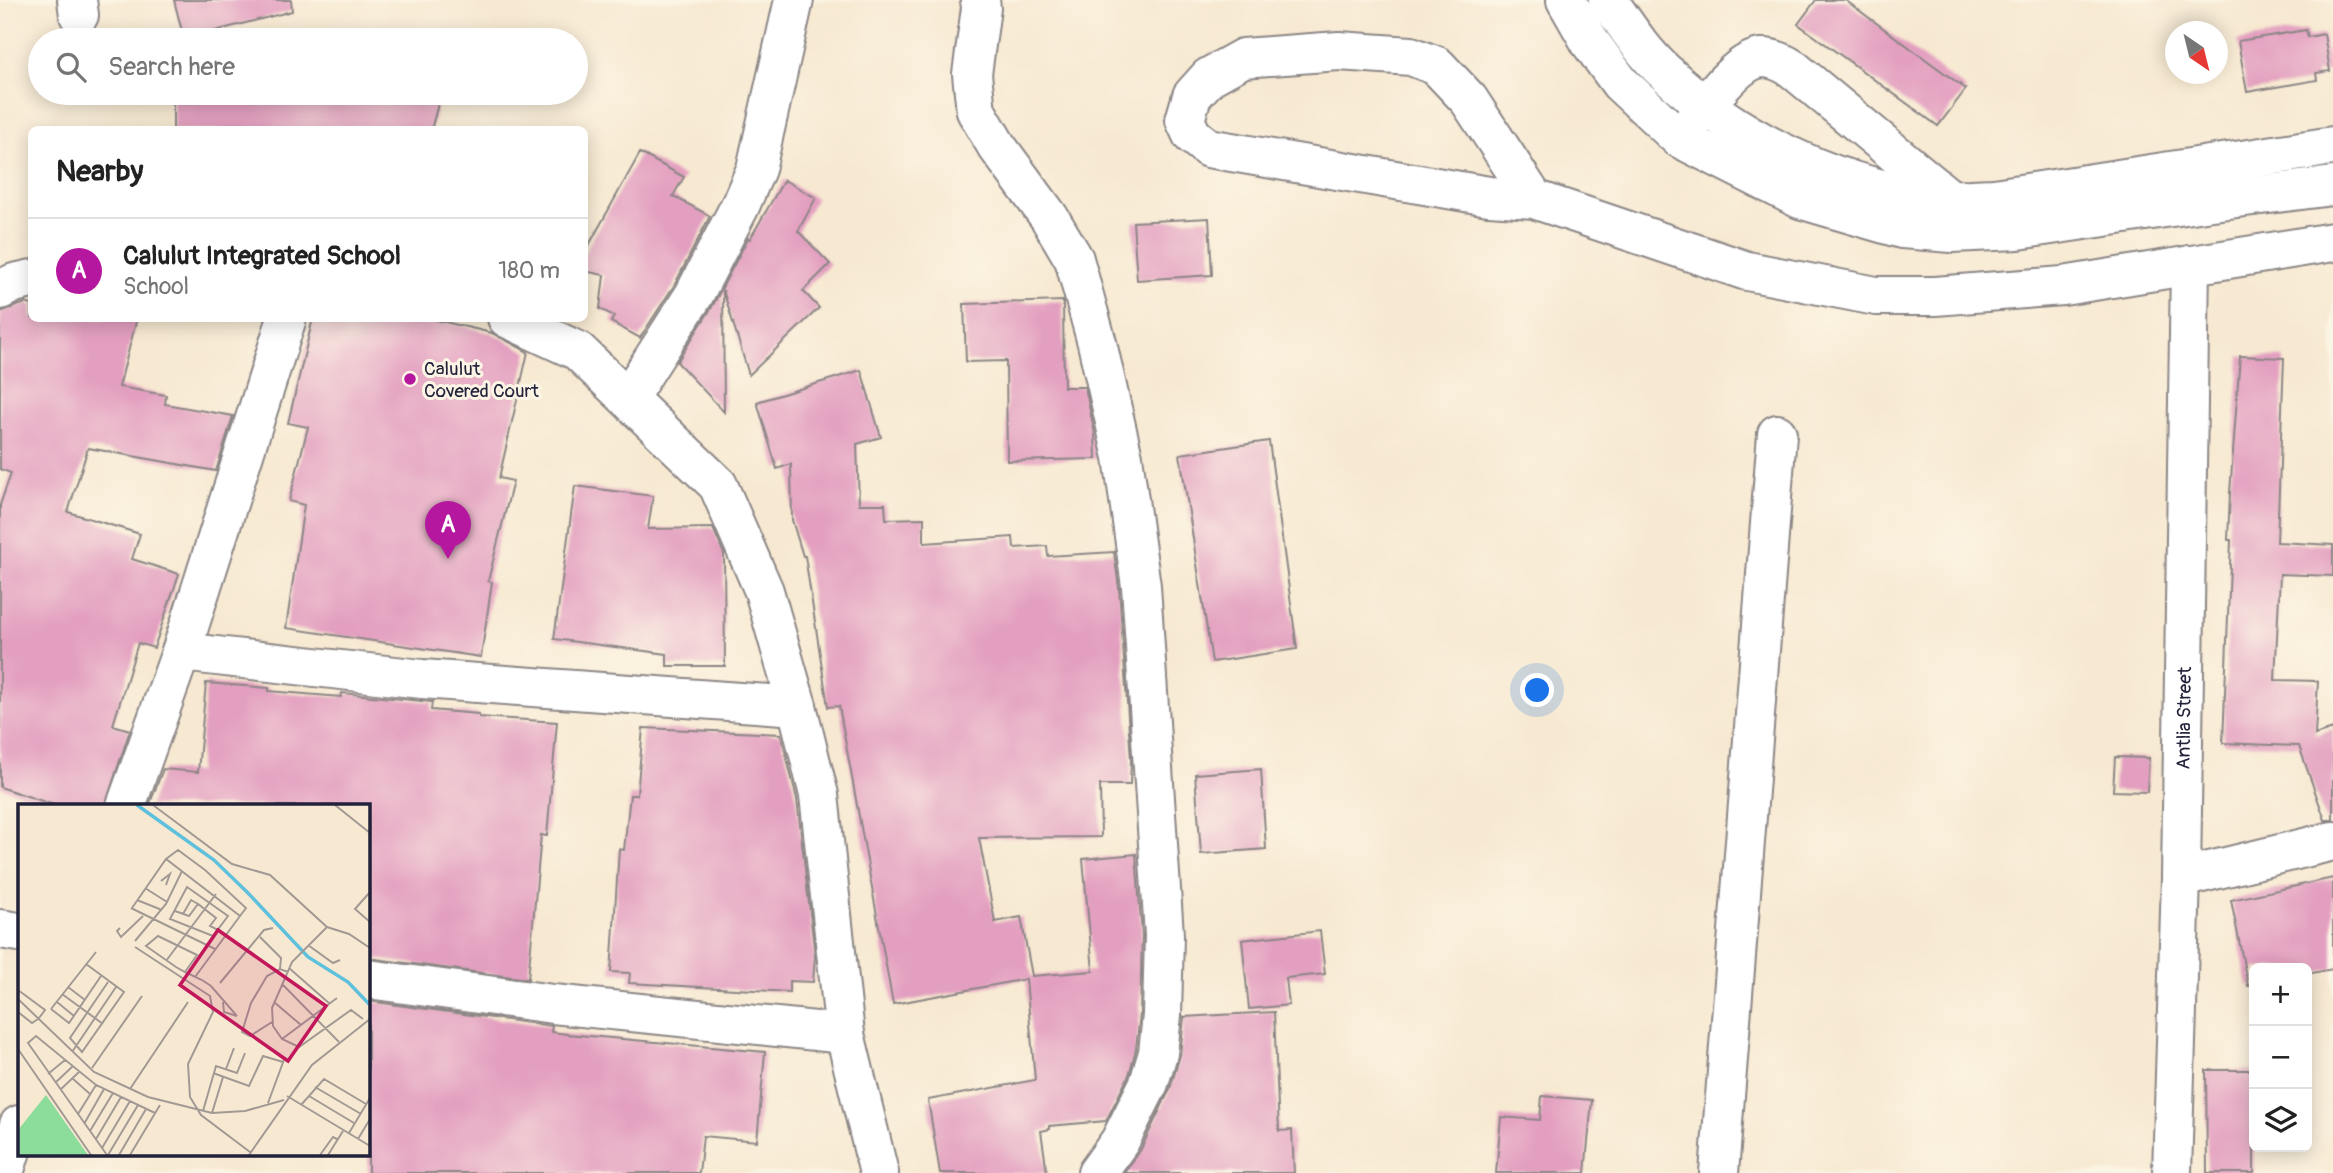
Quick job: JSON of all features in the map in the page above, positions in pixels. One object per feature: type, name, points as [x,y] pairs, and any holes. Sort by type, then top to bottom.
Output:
[{"type":"street","points":[[628,398],[694,295],[756,169],[794,0]]},
{"type":"street","points":[[980,0],[972,74],[976,111],[996,145],[1049,217],[1074,259],[1123,457],[1141,586],[1164,935],[1163,1015],[1158,1053],[1149,1083],[1120,1141],[1097,1173]]},
{"type":"street","points":[[1566,0],[1590,43],[1620,83],[1679,138],[1800,200],[1902,229],[1951,216],[1994,198],[2333,146]]},
{"type":"street","points":[[1608,0],[1662,70],[1731,125],[1781,153],[1892,191],[1951,216],[2018,230],[2333,186]]},
{"type":"street","points":[[1534,199],[1469,100],[1437,66],[1411,56],[1339,51],[1243,58],[1209,77],[1192,96],[1185,120],[1192,135],[1209,148],[1489,196],[1534,199],[1747,271],[1876,296],[1935,296],[2081,284],[2333,242]]},
{"type":"street","points":[[1679,138],[1738,70],[1749,62],[1763,58],[1779,61],[1793,69],[1951,216]]},
{"type":"street","name":"Antlia Street","points":[[2172,1173],[2180,878],[2190,265]]},
{"type":"street","points":[[0,290],[28,280]]},
{"type":"street","points":[[127,804],[181,652],[286,322]]},
{"type":"street","points":[[516,322],[578,351],[719,485],[764,591],[819,795],[845,1034],[879,1173]]},
{"type":"street","points":[[1719,1173],[1777,434]]},
{"type":"street","points":[[181,652],[422,680],[797,706]]},
{"type":"street","points":[[2180,878],[2333,841]]},
{"type":"street","points":[[0,929],[18,932]]},
{"type":"street","points":[[369,979],[553,1004],[845,1034]]},
{"type":"street","points":[[4,1173],[18,1128]]},
{"type":"building","points":[[174,0],[291,0],[292,11],[226,28],[181,28]]},
{"type":"building","points":[[1816,0],[1845,0],[1966,89],[1938,126],[1798,24]]},
{"type":"building","points":[[2306,30],[2308,37],[2324,34],[2330,71],[2316,73],[2317,80],[2247,92],[2238,41]]},
{"type":"building","points":[[173,105],[438,105],[432,126],[173,126]]},
{"type":"building","points":[[640,153],[684,177],[673,196],[710,216],[675,284],[640,338],[611,322],[614,316],[600,309],[604,275],[588,272],[588,247]]},
{"type":"building","points":[[784,180],[816,198],[798,231],[830,264],[803,291],[819,308],[749,375],[723,290],[724,412],[677,362],[712,307],[748,238],[750,239]]},
{"type":"building","points":[[1209,218],[1212,275],[1137,280],[1133,222]]},
{"type":"building","points":[[1063,301],[1064,387],[1085,387],[1095,434],[1096,459],[1007,461],[1006,361],[966,362],[964,304]]},
{"type":"building","points":[[25,303],[28,304],[28,322],[136,322],[119,387],[166,395],[165,404],[233,416],[216,471],[88,448],[68,512],[140,534],[132,559],[179,574],[154,648],[138,643],[113,725],[130,730],[106,804],[51,804],[0,787],[0,505],[11,473],[0,469],[0,312]]},
{"type":"building","points":[[312,322],[445,322],[492,333],[528,352],[499,478],[513,481],[488,581],[492,582],[481,657],[286,628],[304,505],[289,501],[308,427],[288,423]]},
{"type":"building","points":[[2240,356],[2284,358],[2277,542],[2333,545],[2333,576],[2280,574],[2275,680],[2318,681],[2315,735],[2333,729],[2333,820],[2325,820],[2299,746],[2223,743],[2231,540],[2228,540],[2230,493]]},
{"type":"building","points":[[861,370],[881,437],[857,444],[859,504],[885,504],[886,519],[924,518],[924,543],[1013,537],[1014,548],[1047,546],[1048,556],[1114,552],[1131,760],[1130,785],[1100,785],[1101,837],[979,838],[995,922],[1021,917],[1032,976],[1093,971],[1083,859],[1136,854],[1142,935],[1140,1014],[1136,1049],[1129,1075],[1106,1121],[1049,1126],[1050,1129],[1041,1131],[1047,1173],[940,1173],[928,1100],[1035,1080],[1026,979],[893,1004],[839,706],[828,707],[805,556],[792,520],[791,464],[777,469],[757,402]]},
{"type":"building","points":[[1269,441],[1297,649],[1212,662],[1180,454]]},
{"type":"building","points":[[575,486],[653,496],[648,529],[713,528],[724,554],[725,666],[667,666],[667,654],[554,639]]},
{"type":"building","points":[[206,683],[269,688],[269,691],[341,697],[342,693],[432,702],[431,710],[479,714],[479,717],[557,722],[547,836],[541,835],[528,979],[369,958],[369,804],[150,804],[163,769],[198,772]]},
{"type":"building","points":[[643,728],[781,734],[797,799],[815,956],[813,982],[789,981],[789,992],[629,983],[630,973],[611,972],[619,849],[624,850],[630,795],[637,795]]},
{"type":"building","points":[[2115,757],[2149,758],[2147,792],[2113,791]]},
{"type":"building","points":[[1261,769],[1266,849],[1201,854],[1195,774]]},
{"type":"building","points":[[2333,878],[2333,969],[2312,973],[2312,963],[2249,963],[2248,986],[2231,900]]},
{"type":"building","points":[[1320,931],[1325,974],[1286,978],[1289,1005],[1249,1009],[1242,940]]},
{"type":"building","points":[[369,1001],[552,1026],[551,1032],[765,1052],[757,1141],[703,1136],[699,1173],[368,1173]]},
{"type":"building","points":[[1274,1012],[1279,1131],[1292,1130],[1294,1173],[1124,1173],[1140,1151],[1170,1089],[1180,1055],[1184,1017]]},
{"type":"building","points":[[2206,1070],[2249,1070],[2249,1152],[2254,1152],[2254,1173],[2207,1173]]},
{"type":"building","points":[[1542,1096],[1592,1100],[1585,1173],[1496,1173],[1501,1117],[1540,1120]]},
{"type":"place","name":"Calulut Covered Court","points":[[410,379]]},
{"type":"place","name":"Calulut Integrated School","points":[[448,559]]}]
